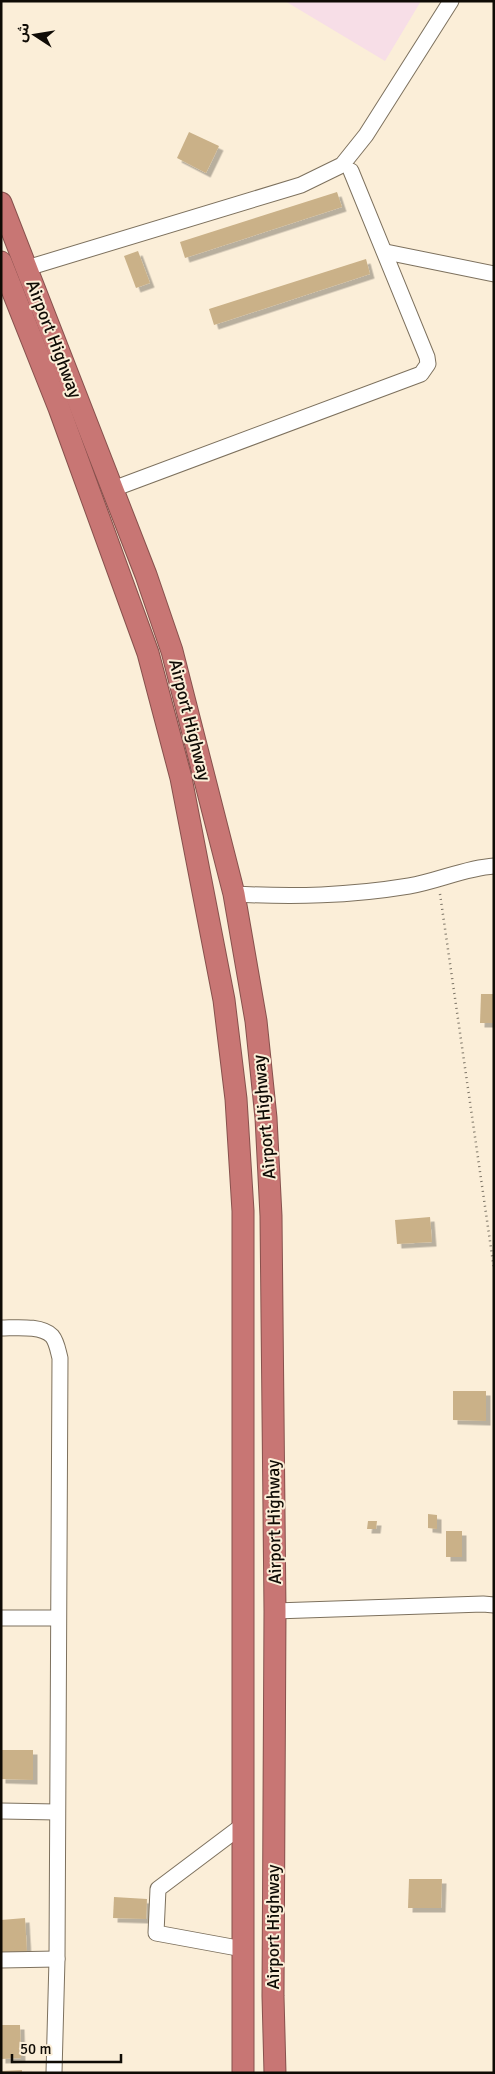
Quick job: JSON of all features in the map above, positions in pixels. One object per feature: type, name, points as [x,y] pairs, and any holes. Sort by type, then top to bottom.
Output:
[{"type":"highway","name":"Airport Highway","points":[[1,203],[27,268],[41,332],[148,653],[181,778],[224,1000],[236,1099],[243,1211],[243,2073]]},
{"type":"highway","name":"Airport Highway","points":[[1,262],[41,332],[112,489],[172,651],[234,894],[256,1021],[270,1167],[275,1611],[272,1996],[275,2073]]},
{"type":"highway","points":[[243,1898],[273,1896]]},
{"type":"street","points":[[27,268],[301,185],[342,165],[366,135],[451,1]]},
{"type":"street","points":[[112,489],[422,374],[428,364],[427,357],[386,252],[350,171]]},
{"type":"street","points":[[386,252],[494,274]]},
{"type":"street","points":[[234,894],[323,896],[365,892],[438,880],[479,867],[494,866]]},
{"type":"street","points":[[1,1328],[30,1328],[47,1332],[52,1336],[60,1358],[57,1959],[54,2073]]},
{"type":"street","points":[[275,1611],[494,1605]]},
{"type":"street","points":[[1,1618],[58,1618]]},
{"type":"street","points":[[1,1811],[57,1812]]},
{"type":"street","points":[[243,1825],[158,1889],[156,1933],[243,1949]]},
{"type":"street","points":[[1,1960],[57,1959]]},
{"type":"path","points":[[438,880],[494,1269]]},
{"type":"shaded area","points":[[285,1],[421,1],[385,61]]},
{"type":"building","points":[[189,132],[219,146],[206,173],[177,158]]},
{"type":"building","points":[[337,192],[342,207],[185,258],[180,242]]},
{"type":"building","points":[[138,251],[150,283],[136,288],[124,256]]},
{"type":"building","points":[[366,259],[370,274],[214,325],[209,309]]},
{"type":"building","points":[[481,994],[494,994],[494,1023],[480,1023]]},
{"type":"building","points":[[430,1217],[432,1242],[397,1244],[395,1220]]},
{"type":"building","points":[[453,1391],[486,1391],[486,1421],[453,1420]]},
{"type":"building","points":[[428,1514],[437,1515],[437,1529],[428,1528]]},
{"type":"building","points":[[368,1521],[377,1521],[376,1529],[367,1529]]},
{"type":"building","points":[[446,1531],[462,1531],[462,1557],[446,1557]]},
{"type":"building","points":[[1,1750],[33,1750],[33,1780],[1,1779]]},
{"type":"building","points":[[409,1879],[442,1879],[441,1908],[408,1908]]},
{"type":"building","points":[[114,1897],[147,1899],[146,1919],[113,1918]]},
{"type":"building","points":[[25,1918],[27,1952],[1,1953],[1,1920]]},
{"type":"building","points":[[1,2025],[20,2025],[21,2058],[1,2059]]},
{"type":"building","points":[[22,2070],[22,2073],[1,2073],[1,2071]]}]
